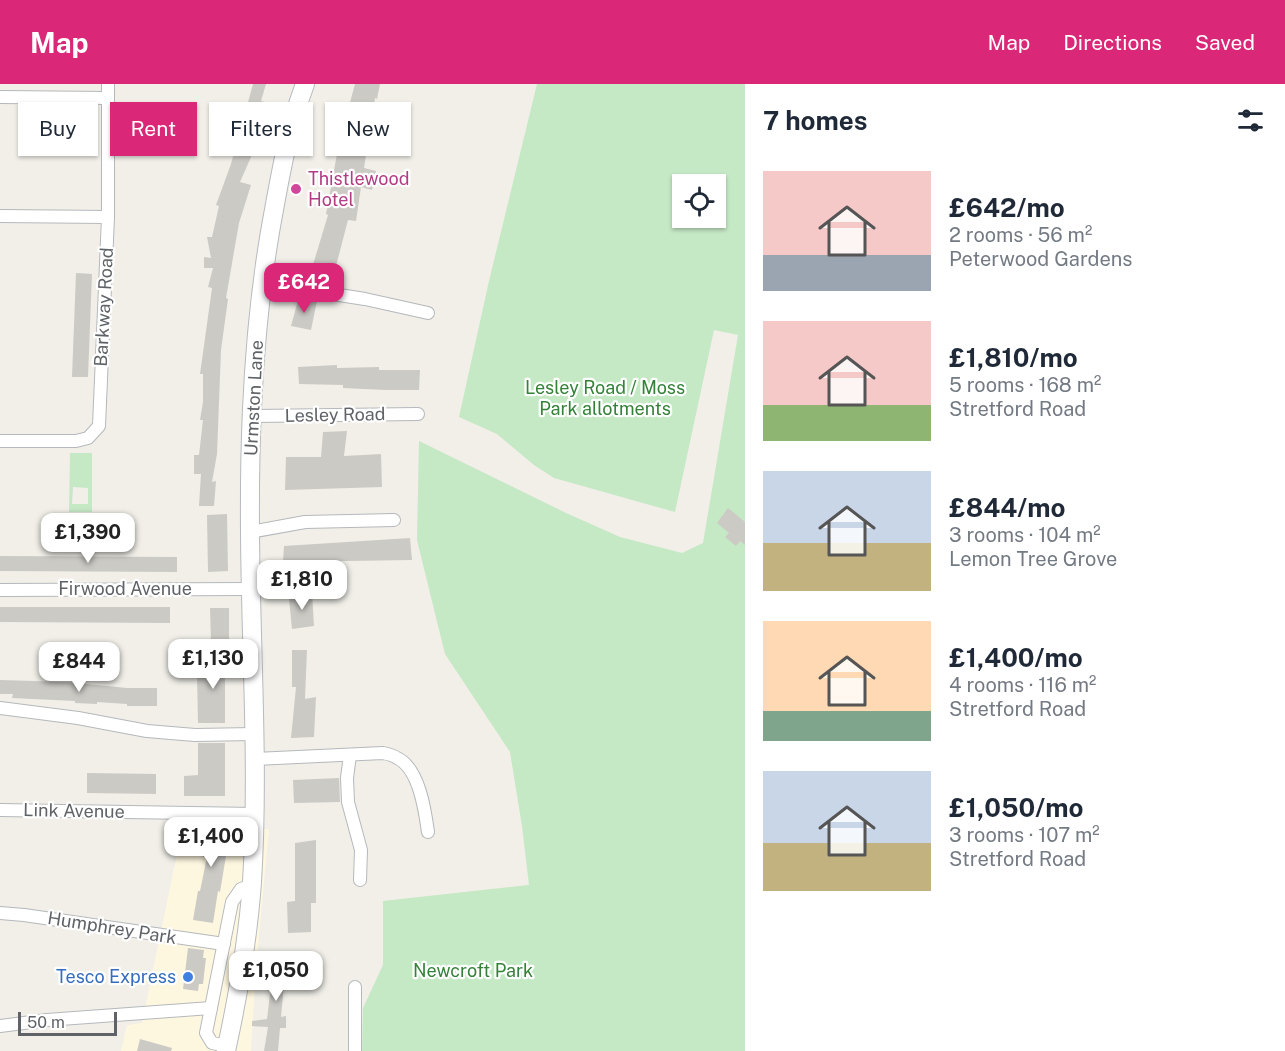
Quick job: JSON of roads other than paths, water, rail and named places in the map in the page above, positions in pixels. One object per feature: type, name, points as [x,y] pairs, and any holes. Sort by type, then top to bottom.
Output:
[{"type":"main road","name":"Urmston Lane","points":[[226,1048],[235,1027],[237,991],[252,885],[255,759],[250,532],[252,416],[262,283],[285,152],[305,84]]},
{"type":"street","name":"Barkway Road","points":[[0,441],[76,441],[88,438],[97,430],[108,217],[108,84]]},
{"type":"street","points":[[0,98],[108,98]]},
{"type":"street","points":[[0,216],[108,217]]},
{"type":"street","points":[[262,283],[365,299],[428,313]]},
{"type":"street","name":"Lesley Road","points":[[252,416],[418,414]]},
{"type":"street","points":[[250,532],[305,522],[394,520]]},
{"type":"street","name":"Firwood Avenue","points":[[0,590],[250,589]]},
{"type":"street","points":[[0,708],[78,718],[147,731],[195,735],[254,734]]},
{"type":"street","points":[[255,759],[383,753],[399,758],[409,769],[416,782],[425,809],[428,832]]},
{"type":"street","points":[[350,755],[347,778],[348,802],[361,850],[360,880]]},
{"type":"street","name":"Link Avenue","points":[[0,810],[255,814]]},
{"type":"street","points":[[226,1048],[212,1043],[206,1034],[232,902],[241,889],[252,885]]},
{"type":"street","name":"Humphrey Park","points":[[0,913],[224,944]]},
{"type":"street","points":[[355,987],[355,1051]]},
{"type":"street","points":[[0,1026],[47,1020],[211,1008]]},
{"type":"place","name":"Thistlewood Hotel","points":[[296,189]]},
{"type":"place","name":"Tesco Express","points":[[188,977]]},
{"type":"park label","name":"Lesley Road / Moss Park allotments","points":[[605,398]]},
{"type":"park label","name":"Newcroft Park","points":[[473,971]]}]
